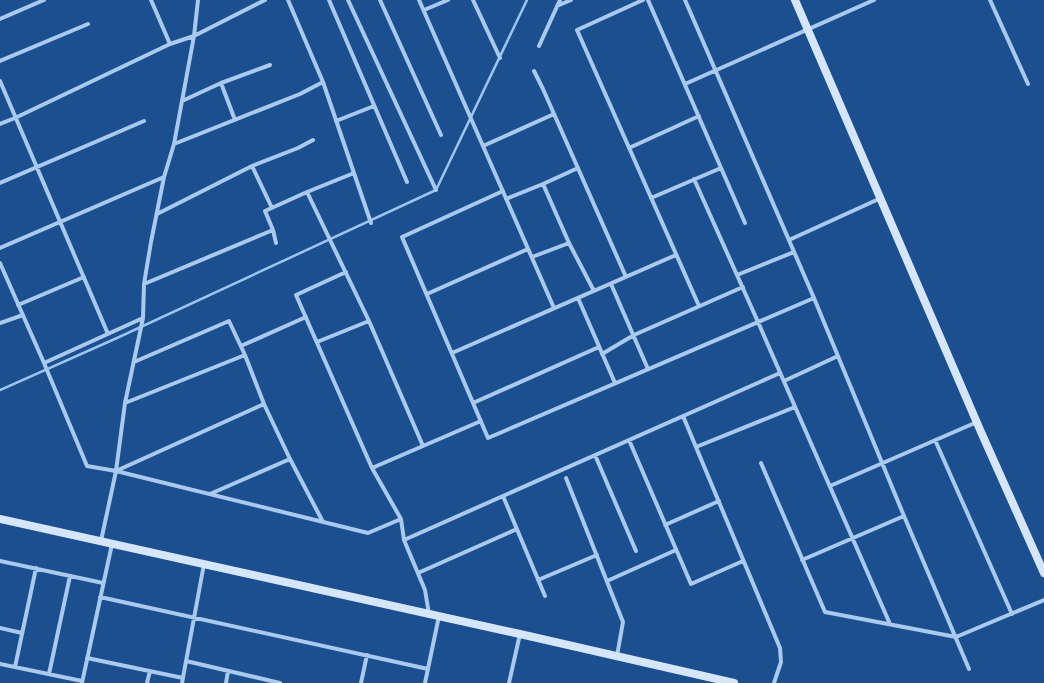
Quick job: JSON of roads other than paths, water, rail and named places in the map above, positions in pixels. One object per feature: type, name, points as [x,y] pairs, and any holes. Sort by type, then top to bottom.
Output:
[{"type":"street","points":[[0,20],[44,0]]},
{"type":"street","points":[[151,0],[170,44]]},
{"type":"street","points":[[101,541],[116,471],[125,403],[143,318],[144,284],[164,177],[174,144],[194,36],[198,0]]},
{"type":"street","points":[[0,124],[170,44],[194,36],[265,0]]},
{"type":"street","points":[[288,0],[323,82],[371,223]]},
{"type":"street","points":[[329,0],[407,182]]},
{"type":"street","points":[[348,0],[436,190]]},
{"type":"street","points":[[380,0],[441,135]]},
{"type":"street","points":[[419,0],[554,308]]},
{"type":"street","points":[[424,10],[448,0]]},
{"type":"street","points":[[473,0],[500,58]]},
{"type":"street","points":[[539,46],[560,0]]},
{"type":"street","points":[[557,6],[571,0]]},
{"type":"street","points":[[643,0],[577,30],[699,306]]},
{"type":"street","points":[[648,0],[745,223]]},
{"type":"street","points":[[684,0],[814,298],[969,670]]},
{"type":"street","points":[[795,0],[976,422],[1044,573]]},
{"type":"street","points":[[685,84],[874,0]]},
{"type":"street","points":[[990,0],[1028,84]]},
{"type":"street","points":[[0,61],[88,24]]},
{"type":"street","points":[[182,101],[221,83],[270,65]]},
{"type":"street","points":[[534,71],[626,277]]},
{"type":"street","points":[[0,81],[108,334]]},
{"type":"street","points":[[174,144],[300,94],[323,82]]},
{"type":"street","points":[[221,83],[236,120]]},
{"type":"street","points":[[336,121],[374,106]]},
{"type":"street","points":[[483,146],[554,114]]},
{"type":"street","points":[[629,148],[699,116]]},
{"type":"street","points":[[0,183],[144,121]]},
{"type":"street","points":[[157,214],[252,166],[298,148],[313,140]]},
{"type":"street","points":[[252,166],[272,208]]},
{"type":"street","points":[[506,199],[578,168]]},
{"type":"street","points":[[651,198],[721,168]]},
{"type":"street","points":[[276,243],[273,230],[265,211],[354,173]]},
{"type":"street","points":[[0,248],[164,177]]},
{"type":"street","points":[[694,179],[743,287],[890,624]]},
{"type":"street","points":[[543,184],[569,243],[594,291]]},
{"type":"street","points":[[503,191],[402,237],[488,438],[814,298]]},
{"type":"street","points":[[307,192],[369,321],[423,446]]},
{"type":"street","points":[[789,240],[881,198]]},
{"type":"street","points":[[144,284],[273,230]]},
{"type":"street","points":[[532,257],[569,243]]},
{"type":"street","points":[[427,294],[528,249]]},
{"type":"street","points":[[737,275],[794,252]]},
{"type":"street","points":[[452,353],[676,255]]},
{"type":"street","points":[[0,263],[87,466],[116,471],[368,533],[401,519]]},
{"type":"street","points":[[346,272],[296,295],[372,468],[401,519],[404,540],[425,590],[429,614]]},
{"type":"street","points":[[18,305],[84,277]]},
{"type":"street","points":[[611,284],[648,369]]},
{"type":"street","points":[[602,354],[634,335],[743,287]]},
{"type":"street","points":[[578,298],[615,383]]},
{"type":"street","points":[[0,323],[22,315]]},
{"type":"street","points":[[241,346],[306,317]]},
{"type":"street","points":[[44,363],[143,318]]},
{"type":"street","points":[[134,362],[229,321],[245,355],[264,404],[290,459],[323,522]]},
{"type":"street","points":[[317,342],[369,321]]},
{"type":"street","points":[[473,403],[599,347]]},
{"type":"street","points":[[125,403],[245,355]]},
{"type":"street","points":[[784,381],[838,356]]},
{"type":"street","points":[[404,540],[780,372]]},
{"type":"street","points":[[116,471],[264,404]]},
{"type":"street","points":[[696,447],[795,407]]},
{"type":"street","points":[[683,416],[780,648],[782,662],[774,683]]},
{"type":"street","points":[[372,468],[481,421]]},
{"type":"street","points":[[830,486],[976,422]]},
{"type":"street","points":[[629,440],[691,584],[743,561]]},
{"type":"street","points":[[935,440],[1012,614]]},
{"type":"street","points":[[595,455],[636,551]]},
{"type":"street","points":[[209,495],[290,459]]},
{"type":"street","points":[[761,463],[825,612],[956,637],[1044,600]]},
{"type":"street","points":[[566,478],[623,622],[617,656]]},
{"type":"street","points":[[503,496],[545,596]]},
{"type":"street","points":[[665,525],[718,501]]},
{"type":"street","points":[[802,560],[904,516]]},
{"type":"street","points":[[0,519],[440,616],[734,683]]},
{"type":"street","points":[[418,573],[517,529]]},
{"type":"street","points":[[0,664],[82,682],[112,544]]},
{"type":"street","points":[[607,581],[676,550]]},
{"type":"street","points":[[538,580],[597,555]]},
{"type":"street","points":[[0,561],[103,583]]},
{"type":"street","points":[[87,658],[150,671],[183,681],[204,564]]},
{"type":"street","points":[[15,667],[36,568]]},
{"type":"street","points":[[49,674],[70,576]]},
{"type":"street","points":[[100,597],[428,669]]},
{"type":"street","points":[[425,683],[440,616]]},
{"type":"street","points":[[0,628],[22,633]]},
{"type":"street","points":[[509,683],[520,634]]},
{"type":"street","points":[[361,683],[367,655]]},
{"type":"street","points":[[186,661],[280,683]]},
{"type":"street","points":[[147,683],[150,671]]},
{"type":"street","points":[[226,683],[228,671]]},
{"type":"waterway","points":[[0,390],[117,338],[436,190],[527,0]]}]
